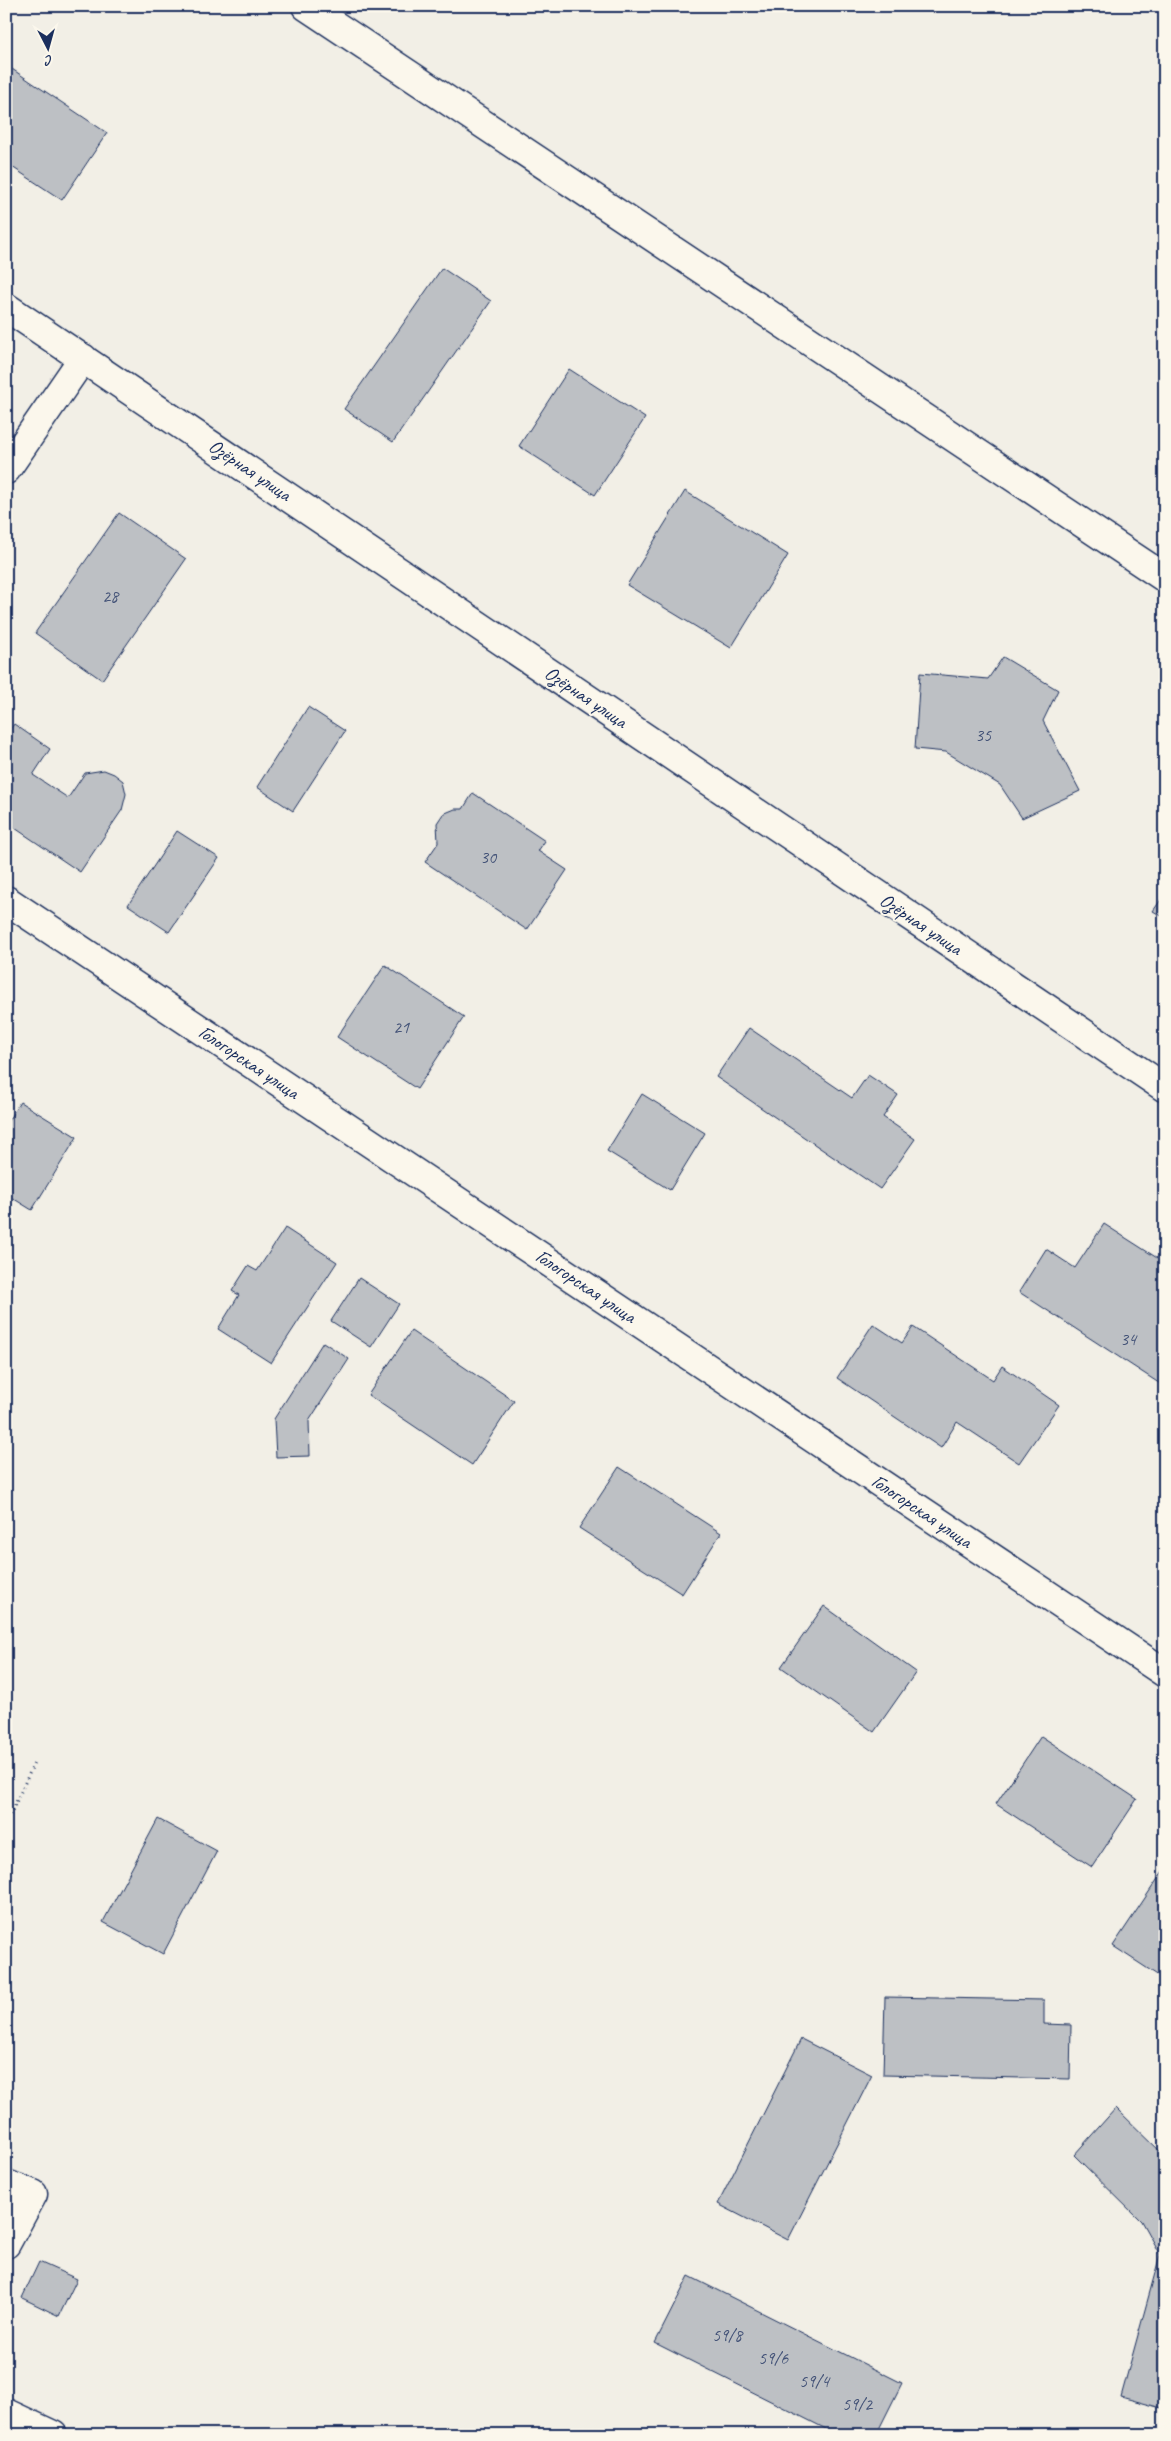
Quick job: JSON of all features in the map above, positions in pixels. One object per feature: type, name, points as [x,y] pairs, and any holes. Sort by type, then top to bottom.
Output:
[{"type":"street","points":[[306,6],[1165,578]]},
{"type":"street","name":"Озёрная улица","points":[[6,307],[1165,1088]]},
{"type":"street","points":[[6,470],[83,358]]},
{"type":"street","name":"Гологорская улица","points":[[6,900],[1165,1673]]},
{"type":"street","points":[[6,2184],[33,2194],[6,2244]]},
{"type":"street","points":[[6,2413],[52,2435]]},
{"type":"path","points":[[6,1824],[35,1761]]},
{"type":"building","points":[[6,65],[107,133],[62,200],[6,163]]},
{"type":"building","points":[[442,268],[491,301],[393,442],[344,409]]},
{"type":"building","points":[[569,369],[645,418],[595,495],[519,446]]},
{"type":"building","points":[[685,491],[788,555],[731,648],[627,585]]},
{"type":"building","points":[[119,513],[186,559],[102,680],[35,633]]},
{"type":"building","points":[[1003,657],[1058,690],[1043,721],[1080,791],[1022,818],[1000,785],[946,752],[915,749],[920,673],[988,679]]},
{"type":"building","points":[[308,707],[345,731],[293,811],[257,787]]},
{"type":"building","points":[[14,724],[50,749],[33,775],[68,798],[85,773],[104,770],[114,774],[123,781],[126,794],[122,810],[80,872],[6,822],[6,735]]},
{"type":"building","points":[[473,793],[545,841],[538,851],[567,870],[527,930],[425,862],[438,843],[437,823],[443,814],[455,809],[463,809]]},
{"type":"building","points":[[177,831],[219,858],[169,932],[128,905]]},
{"type":"building","points":[[1165,894],[1165,918],[1153,911]]},
{"type":"building","points":[[385,965],[464,1017],[417,1089],[337,1037]]},
{"type":"building","points":[[749,1028],[852,1098],[868,1075],[898,1095],[883,1117],[915,1139],[880,1189],[716,1077]]},
{"type":"building","points":[[642,1094],[705,1133],[670,1190],[607,1151]]},
{"type":"building","points":[[20,1102],[77,1137],[32,1210],[6,1194],[6,1124]]},
{"type":"building","points":[[1104,1224],[1165,1263],[1165,1387],[1019,1292],[1046,1249],[1075,1268]]},
{"type":"building","points":[[285,1228],[337,1262],[271,1363],[218,1329],[239,1295],[232,1291],[248,1266],[257,1271]]},
{"type":"building","points":[[359,1278],[399,1304],[371,1347],[331,1321]]},
{"type":"building","points":[[873,1324],[902,1343],[913,1327],[993,1380],[1002,1366],[1059,1405],[1019,1463],[957,1422],[941,1448],[837,1378]]},
{"type":"building","points":[[411,1331],[514,1401],[472,1465],[368,1395]]},
{"type":"building","points":[[323,1342],[349,1359],[309,1421],[310,1456],[276,1457],[274,1419]]},
{"type":"building","points":[[619,1467],[721,1533],[682,1594],[579,1528]]},
{"type":"building","points":[[824,1606],[916,1672],[874,1732],[781,1667]]},
{"type":"building","points":[[1041,1736],[1137,1799],[1092,1867],[996,1804]]},
{"type":"building","points":[[158,1819],[217,1851],[163,1954],[103,1922]]},
{"type":"building","points":[[1165,1868],[1165,1980],[1113,1946]]},
{"type":"building","points":[[885,1997],[1044,2000],[1044,2024],[1071,2025],[1070,2079],[883,2075]]},
{"type":"building","points":[[801,2039],[872,2075],[788,2240],[718,2204]]},
{"type":"building","points":[[1116,2108],[1165,2156],[1165,2409],[1121,2397],[1160,2255],[1141,2221],[1074,2155]]},
{"type":"building","points":[[39,2262],[77,2279],[59,2316],[22,2298]]},
{"type":"building","points":[[689,2276],[902,2383],[876,2435],[838,2435],[655,2343]]}]
